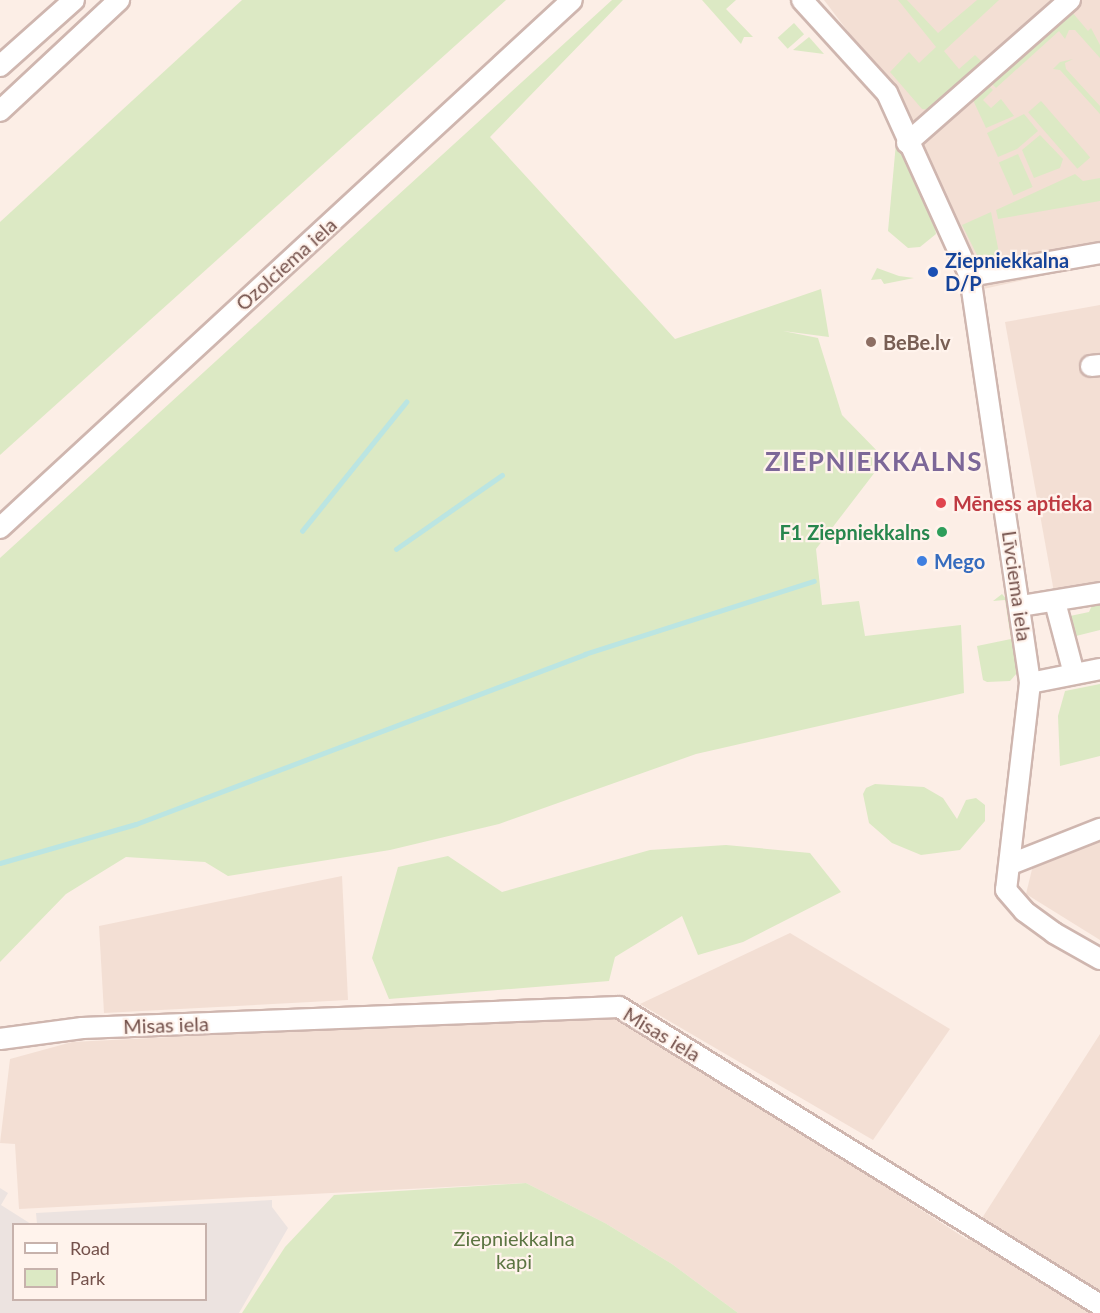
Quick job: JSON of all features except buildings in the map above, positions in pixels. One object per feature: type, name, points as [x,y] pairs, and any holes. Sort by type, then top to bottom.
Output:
[{"type":"street","points":[[0,66],[74,0]]},
{"type":"street","points":[[0,111],[119,0]]},
{"type":"street","name":"Ozolciema iela","points":[[0,528],[572,0]]},
{"type":"street","name":"Līvciema iela","points":[[802,0],[887,93],[908,144],[970,276],[1030,683],[1011,864],[1006,890],[1024,911],[1100,960]]},
{"type":"street","points":[[908,144],[1070,0]]},
{"type":"street","points":[[970,276],[1100,252]]},
{"type":"street","points":[[1020,606],[1100,593]]},
{"type":"street","points":[[1055,602],[1074,674]]},
{"type":"street","points":[[1030,683],[1100,669]]},
{"type":"street","points":[[1011,864],[1100,829]]},
{"type":"street","name":"Misas iela","points":[[0,1040],[82,1028],[619,1007],[637,1014],[1100,1305]]},
{"type":"shaded area","points":[[824,0],[1100,0],[1100,263],[979,290],[884,79]]},
{"type":"shaded area","points":[[1100,305],[1100,583],[1054,592],[1005,322]]},
{"type":"shaded area","points":[[1100,836],[1100,940],[1026,894],[1033,865]]},
{"type":"shaded area","points":[[342,876],[348,1000],[104,1013],[99,926]]},
{"type":"shaded area","points":[[790,933],[950,1029],[873,1140],[640,1004]]},
{"type":"shaded area","points":[[612,1015],[651,1036],[711,1079],[779,1118],[968,1240],[1100,1034],[1100,1313],[738,1313],[672,1264],[605,1223],[526,1183],[19,1209],[15,1144],[0,1143],[10,1059],[72,1042]]},
{"type":"shaded area","points":[[0,1188],[8,1193],[1,1205],[29,1223],[12,1223],[12,1301],[207,1301],[207,1223],[37,1223],[36,1213],[272,1200],[272,1207],[288,1228],[239,1313],[0,1313]]},
{"type":"green space","points":[[242,0],[506,0],[0,455],[0,222]]},
{"type":"green space","points":[[612,0],[623,0],[490,137],[675,339],[821,289],[829,337],[783,331],[818,338],[842,415],[885,459],[816,549],[822,605],[859,601],[865,636],[961,625],[964,693],[696,754],[499,824],[390,850],[228,876],[205,862],[126,857],[66,894],[0,962],[0,558]]},
{"type":"green space","points":[[702,0],[736,0],[726,9],[753,37],[744,37],[741,44]]},
{"type":"green space","points":[[898,0],[907,0],[938,33],[977,0],[999,0],[944,51],[959,69],[975,55],[982,62],[930,110],[922,109],[890,72],[909,52],[919,63],[936,47]]},
{"type":"green space","points":[[1072,12],[1088,31],[1091,28],[1100,45],[1100,58],[1075,30],[1069,30],[1065,39],[1059,31],[996,88],[992,84]]},
{"type":"green space","points":[[794,23],[804,34],[788,49],[778,38]]},
{"type":"green space","points":[[809,37],[824,54],[793,50]]},
{"type":"green space","points":[[1073,59],[1065,63],[1066,69],[1100,106],[1100,114],[1060,70],[1053,69],[1060,62]]},
{"type":"green space","points":[[989,86],[993,90],[983,100],[991,108],[1001,99],[1014,116],[986,128],[973,100]]},
{"type":"green space","points":[[1041,101],[1090,158],[1077,169],[1028,112]]},
{"type":"green space","points":[[1024,114],[1038,131],[1017,149],[998,157],[987,133]]},
{"type":"green space","points":[[1040,135],[1063,159],[1060,168],[1034,178],[1022,150]]},
{"type":"green space","points":[[896,143],[934,221],[936,234],[920,247],[908,248],[888,231]]},
{"type":"green space","points":[[1018,154],[1033,187],[1013,195],[999,163]]},
{"type":"green space","points":[[1075,174],[1083,181],[1100,178],[1100,201],[998,219],[996,210]]},
{"type":"green space","points":[[991,212],[1000,258],[984,262],[978,257],[962,225]]},
{"type":"green space","points":[[877,268],[899,276],[914,278],[884,284],[881,279],[871,280]]},
{"type":"green space","points":[[1002,594],[1009,602],[1017,673],[1010,681],[987,682],[983,680],[977,646],[1011,639],[1005,600],[993,601]]},
{"type":"green space","points":[[1100,599],[1100,630],[1068,638],[1064,623],[1070,616],[1089,612],[1094,601]]},
{"type":"green space","points":[[1100,684],[1100,756],[1060,766],[1058,716],[1065,691]]},
{"type":"green space","points":[[875,784],[924,787],[943,798],[957,819],[966,800],[976,798],[985,805],[985,821],[960,850],[921,855],[892,843],[869,823],[863,794],[866,788]]},
{"type":"green space","points":[[726,845],[810,853],[841,892],[743,942],[698,955],[682,916],[615,957],[609,981],[389,999],[372,958],[398,867],[448,856],[502,892],[650,850]]},
{"type":"green space","name":"Ziepniekkalna kapi","points":[[526,1183],[605,1223],[672,1264],[738,1313],[242,1313],[285,1247],[334,1195]]},
{"type":"waterway","points":[[302,531],[406,402]]},
{"type":"waterway","points":[[396,549],[502,475]]},
{"type":"waterway","points":[[0,863],[136,824],[585,654],[814,581]]},
{"type":"place","name":"Ziepniekkalna D/P","points":[[933,272]]},
{"type":"place","name":"BeBe.lv","points":[[871,342]]},
{"type":"place","name":"Mēness aptieka","points":[[941,503]]},
{"type":"place","name":"F1 Ziepniekkalns","points":[[942,532]]},
{"type":"place","name":"Mego","points":[[922,561]]},
{"type":"district","name":"ZIEPNIEKKALNS","points":[[874,462]]}]
